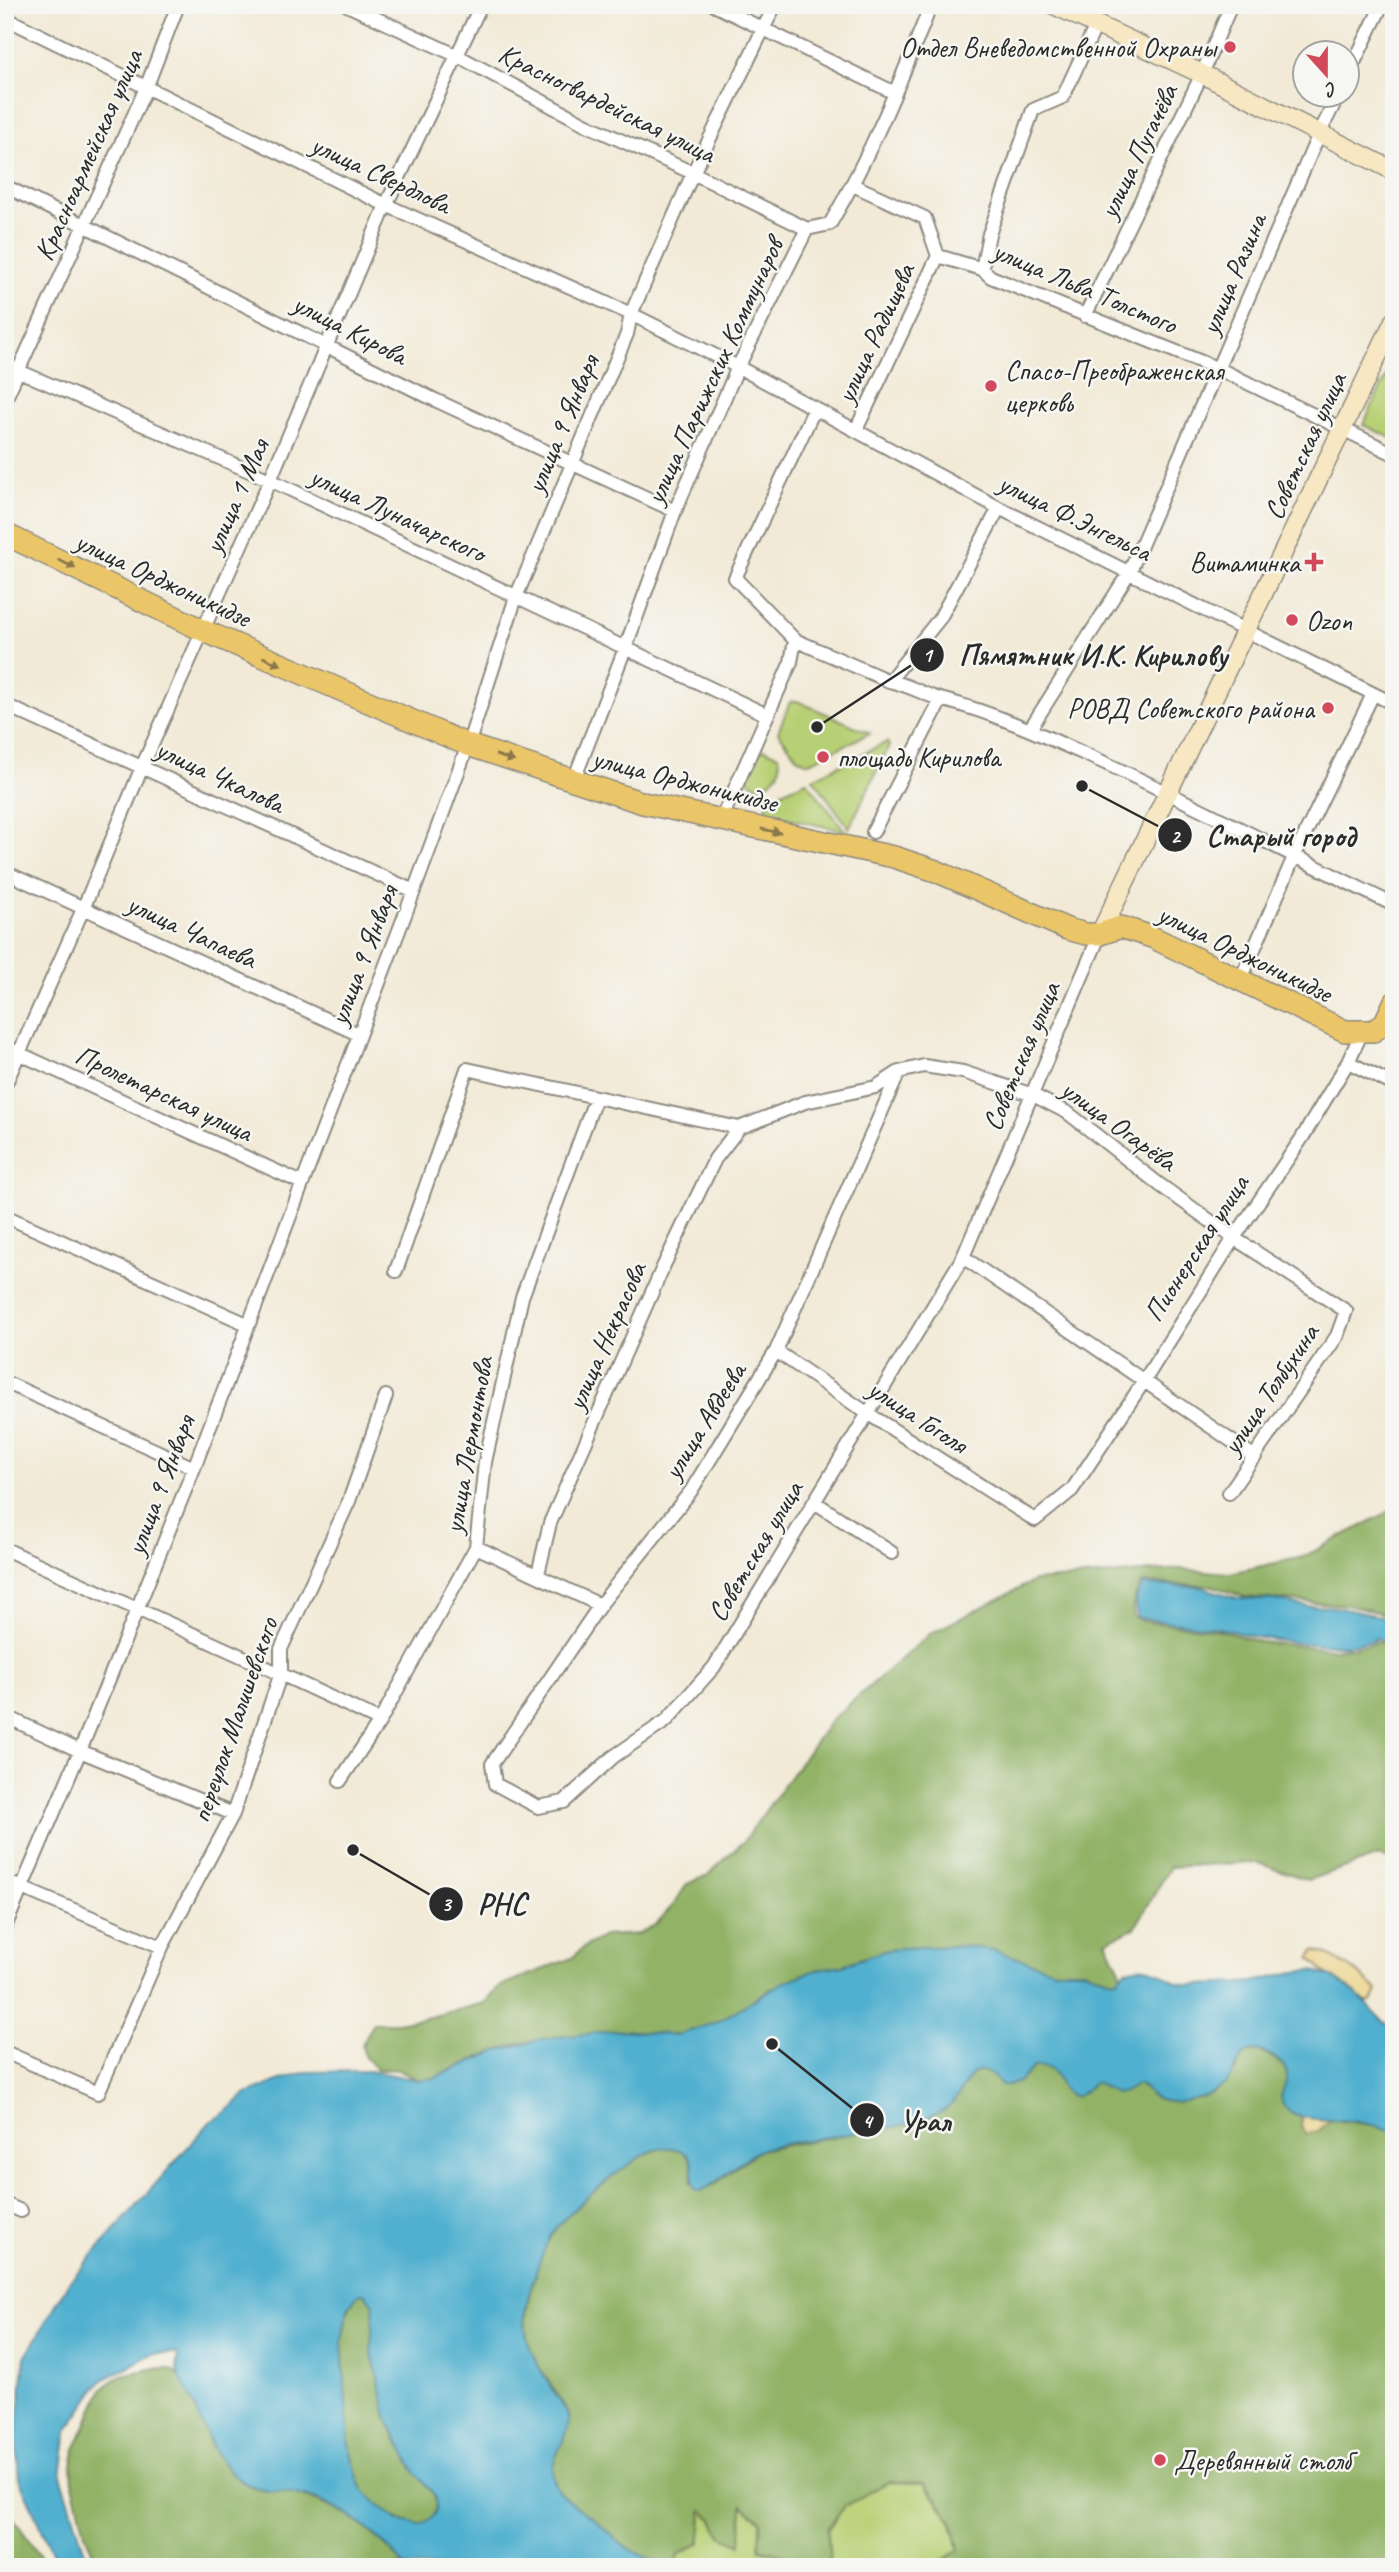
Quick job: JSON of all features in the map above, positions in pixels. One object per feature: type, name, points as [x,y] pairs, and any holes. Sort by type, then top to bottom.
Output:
[{"type":"main road","name":"улица Орджоникидзе","points":[[5,534],[202,630],[468,745],[643,803],[894,857],[936,871],[1067,929],[1100,934],[1121,927],[1152,937],[1335,1027],[1362,1032]]},
{"type":"main road","points":[[1362,1032],[1374,1031],[1385,1022],[1394,1003]]},
{"type":"street","name":"Красноармейская улица","points":[[5,400],[146,88],[178,5]]},
{"type":"street","name":"Красногвардейская улица","points":[[347,5],[458,56],[585,124],[807,229]]},
{"type":"street","name":"улица 1 Мая","points":[[5,1085],[202,630],[270,481],[386,205],[481,5]]},
{"type":"street","points":[[713,5],[895,93]]},
{"type":"street","name":"улица 9 Января","points":[[5,1927],[80,1751],[194,1468],[468,745],[516,597],[627,334],[631,314],[693,173],[775,5]]},
{"type":"street","name":"улица Парижских Коммунаров","points":[[573,782],[675,511],[738,367],[807,229],[830,224],[853,185],[932,5]]},
{"type":"street","points":[[1054,5],[1075,10],[1096,25],[1202,74],[1394,171]]},
{"type":"street","name":"улица Пугачёва","points":[[1085,316],[1202,74],[1231,5]]},
{"type":"street","points":[[1360,50],[1382,5]]},
{"type":"street","name":"улица Свердлова","points":[[5,18],[386,205],[631,314],[738,367]]},
{"type":"street","points":[[982,269],[989,234],[1033,110],[1063,97],[1096,25]]},
{"type":"street","name":"улица Разина","points":[[1030,729],[1130,571],[1332,108]]},
{"type":"street","points":[[853,185],[925,218],[938,256]]},
{"type":"street","name":"улица Кирова","points":[[5,186],[435,400],[675,511]]},
{"type":"street","name":"улица Льва Толстого","points":[[938,256],[982,269],[991,277],[1219,369],[1394,454]]},
{"type":"street","name":"улица Радищева","points":[[856,430],[938,256]]},
{"type":"street","name":"Советская улица","points":[[492,1763],[495,1784],[538,1807],[564,1802],[613,1757],[666,1721],[714,1667],[963,1257],[1100,934],[1394,321]]},
{"type":"street","name":"улица Луначарского","points":[[5,365],[270,481],[626,646],[767,715]]},
{"type":"street","name":"улица Ф.Энгельса","points":[[738,367],[999,508],[1394,704]]},
{"type":"street","name":"улица Радищева","points":[[795,640],[735,578],[815,408]]},
{"type":"street","points":[[889,681],[940,618],[999,508]]},
{"type":"street","points":[[721,820],[791,662],[795,640],[889,681],[1030,729],[1167,792],[1394,905]]},
{"type":"street","points":[[1241,979],[1294,857],[1373,694]]},
{"type":"street","points":[[873,832],[941,700]]},
{"type":"street","name":"улица Чкалова","points":[[5,705],[414,891]]},
{"type":"street","name":"улица Чапаева","points":[[5,872],[358,1034]]},
{"type":"street","name":"Пионерская улица","points":[[1035,1520],[1072,1490],[1234,1238],[1302,1138],[1348,1062],[1362,1032]]},
{"type":"street","name":"Пролетарская улица","points":[[5,1047],[302,1183]]},
{"type":"street","points":[[1348,1062],[1394,1085]]},
{"type":"street","name":"улица Огарёва","points":[[739,1128],[805,1101],[876,1087],[899,1072],[924,1066],[963,1072],[1033,1095],[1068,1113],[1160,1185],[1234,1238],[1346,1311]]},
{"type":"street","points":[[396,1271],[467,1069],[739,1128]]},
{"type":"street","name":"улица Авдеева","points":[[492,1763],[600,1605],[691,1491],[776,1351],[899,1072]]},
{"type":"street","name":"улица Лермонтова","points":[[340,1781],[380,1721],[476,1547],[485,1462],[522,1297],[596,1097]]},
{"type":"street","name":"улица Некрасова","points":[[538,1574],[550,1523],[664,1265],[715,1159],[739,1128]]},
{"type":"street","points":[[5,1216],[247,1324]]},
{"type":"street","points":[[963,1257],[1255,1457]]},
{"type":"street","name":"улица Толбухина","points":[[1230,1493],[1337,1336],[1346,1311]]},
{"type":"street","name":"улица Гоголя","points":[[776,1351],[867,1413],[1035,1520]]},
{"type":"street","points":[[5,1382],[194,1468]]},
{"type":"street","name":"переулок Малишевского","points":[[5,2052],[97,2093],[162,1947],[233,1814],[281,1673],[281,1649],[349,1501],[386,1396]]},
{"type":"street","points":[[816,1503],[891,1553]]},
{"type":"street","points":[[476,1547],[600,1605]]},
{"type":"street","points":[[5,1549],[137,1611],[281,1673],[380,1721]]},
{"type":"street","points":[[5,1716],[80,1751],[233,1814]]},
{"type":"street","points":[[5,1881],[162,1947]]},
{"type":"street","points":[[5,2204],[21,2211]]},
{"type":"green space","points":[[1387,375],[1394,378],[1394,439],[1363,425]]},
{"type":"green space","points":[[797,701],[870,733],[808,763],[798,758],[778,732],[790,702]]},
{"type":"green space","points":[[887,742],[889,746],[849,828],[813,778]]},
{"type":"green space","points":[[764,749],[778,755],[780,766],[773,779],[757,786],[747,779],[754,757]]},
{"type":"green space","points":[[807,781],[845,831],[767,814],[765,809],[768,803],[783,792]]},
{"type":"green space","points":[[1394,1509],[1394,1616],[1347,1605],[1245,1597],[1213,1586],[1142,1583],[1134,1599],[1133,1616],[1141,1621],[1219,1630],[1260,1642],[1330,1649],[1352,1648],[1378,1642],[1394,1645],[1394,1862],[1379,1856],[1308,1880],[1255,1862],[1170,1867],[1135,1928],[1106,1941],[1122,1974],[1116,1980],[1084,1970],[1054,1970],[993,1950],[963,1946],[902,1948],[804,1974],[766,1991],[715,2023],[677,2035],[621,2030],[517,2044],[434,2078],[419,2080],[396,2069],[379,2070],[365,2058],[362,2045],[373,2023],[397,2023],[484,2003],[500,1986],[572,1958],[584,1947],[604,1936],[638,1934],[655,1925],[675,1903],[687,1884],[707,1876],[743,1842],[831,1720],[931,1633],[1034,1581],[1179,1569],[1230,1573],[1303,1557]]},
{"type":"green space","points":[[1256,2051],[1282,2064],[1287,2080],[1281,2096],[1292,2112],[1303,2117],[1301,2122],[1318,2131],[1331,2119],[1379,2126],[1394,2131],[1394,2567],[932,2567],[959,2550],[952,2520],[925,2483],[888,2482],[846,2505],[827,2528],[830,2567],[782,2567],[785,2555],[759,2548],[761,2521],[742,2505],[741,2545],[721,2536],[713,2519],[702,2510],[700,2543],[679,2554],[672,2567],[668,2567],[622,2544],[565,2498],[555,2485],[554,2461],[566,2433],[568,2419],[562,2402],[538,2366],[529,2346],[525,2323],[529,2296],[548,2241],[560,2223],[610,2178],[636,2160],[665,2148],[681,2150],[691,2161],[691,2182],[701,2191],[714,2185],[759,2150],[909,2123],[963,2087],[975,2071],[989,2071],[1002,2085],[1008,2085],[1020,2080],[1034,2067],[1043,2067],[1053,2072],[1060,2082],[1083,2092],[1091,2083],[1097,2082],[1118,2092],[1138,2084],[1162,2101],[1193,2098],[1235,2072],[1241,2058],[1248,2052]]},
{"type":"green space","points":[[364,2293],[374,2304],[371,2349],[388,2420],[397,2440],[435,2497],[434,2514],[428,2522],[418,2525],[392,2516],[369,2497],[362,2488],[351,2454],[342,2382],[342,2339],[349,2307],[358,2294]]},
{"type":"green space","points":[[156,2368],[170,2369],[179,2375],[191,2394],[216,2454],[243,2481],[257,2488],[295,2494],[343,2513],[369,2530],[405,2567],[98,2567],[85,2533],[73,2483],[72,2465],[76,2447],[103,2388],[122,2375]]},
{"type":"green space","points":[[5,2476],[9,2476],[14,2519],[48,2567],[5,2567]]},
{"type":"green space","points":[[888,2482],[924,2483],[951,2521],[959,2550],[931,2567],[830,2567],[828,2529],[846,2505]]},
{"type":"green space","points":[[742,2506],[760,2521],[759,2549],[785,2555],[781,2567],[673,2567],[679,2554],[701,2543],[702,2510],[713,2520],[721,2536],[741,2545]]},
{"type":"sand","points":[[1315,1950],[1348,1966],[1370,1983],[1377,1990],[1372,2002],[1366,2002],[1328,1975],[1310,1958]]},
{"type":"sand","points":[[1303,2117],[1331,2119],[1318,2131],[1306,2134],[1301,2126]]},
{"type":"water","points":[[1143,1585],[1201,1587],[1237,1598],[1334,1607],[1394,1619],[1394,1642],[1375,1638],[1347,1646],[1298,1643],[1260,1638],[1219,1628],[1137,1618],[1135,1601]]},
{"type":"water","points":[[963,1946],[993,1950],[1054,1970],[1084,1970],[1116,1980],[1128,1969],[1145,1967],[1177,1982],[1193,1985],[1253,1982],[1309,1971],[1327,1975],[1353,1991],[1382,2020],[1394,2027],[1394,2131],[1358,2122],[1309,2118],[1292,2112],[1285,2107],[1282,2099],[1287,2080],[1284,2066],[1266,2053],[1256,2051],[1241,2058],[1229,2080],[1219,2089],[1194,2099],[1175,2102],[1156,2099],[1138,2084],[1115,2094],[1096,2082],[1080,2095],[1073,2096],[1067,2094],[1055,2074],[1044,2067],[1034,2067],[1020,2080],[1008,2085],[1002,2085],[982,2071],[976,2072],[954,2102],[937,2114],[894,2127],[766,2147],[750,2155],[701,2191],[693,2185],[692,2163],[688,2155],[674,2149],[658,2149],[617,2173],[569,2214],[551,2235],[528,2297],[525,2327],[534,2357],[568,2417],[568,2430],[553,2467],[555,2485],[565,2498],[596,2520],[622,2544],[668,2567],[405,2567],[381,2541],[340,2511],[308,2497],[254,2488],[230,2472],[214,2449],[181,2380],[177,2353],[152,2354],[101,2381],[67,2431],[61,2475],[89,2565],[59,2567],[19,2479],[16,2438],[25,2357],[69,2282],[210,2122],[229,2110],[243,2096],[306,2072],[370,2071],[419,2080],[434,2078],[497,2051],[542,2039],[621,2030],[677,2035],[715,2023],[784,1982],[819,1969],[902,1948]],"holes":[[[364,2293],[374,2304],[371,2349],[388,2420],[415,2472],[435,2497],[434,2514],[429,2521],[420,2525],[398,2520],[363,2490],[349,2445],[342,2341],[348,2308],[358,2294]]]},
{"type":"place","name":"Отдел Вневедомственной Охраны","points":[[1230,47]]},
{"type":"place","name":"Спасо-Преображенская церковь","points":[[991,386]]},
{"type":"place","name":"Витаминка","points":[[1314,562]]},
{"type":"place","name":"Ozon","points":[[1292,620]]},
{"type":"place","name":"РОВД Советского района","points":[[1328,708]]},
{"type":"place","name":"Пямятник И.К. Кирилову","points":[[817,727]]},
{"type":"place","name":"площадь Кирилова","points":[[823,757]]},
{"type":"place","name":"Старый город","points":[[1082,786]]},
{"type":"place","name":"РНС","points":[[353,1850]]},
{"type":"place","name":"Урал","points":[[772,2044]]},
{"type":"place","name":"Деревянный столб","points":[[1160,2460]]}]
